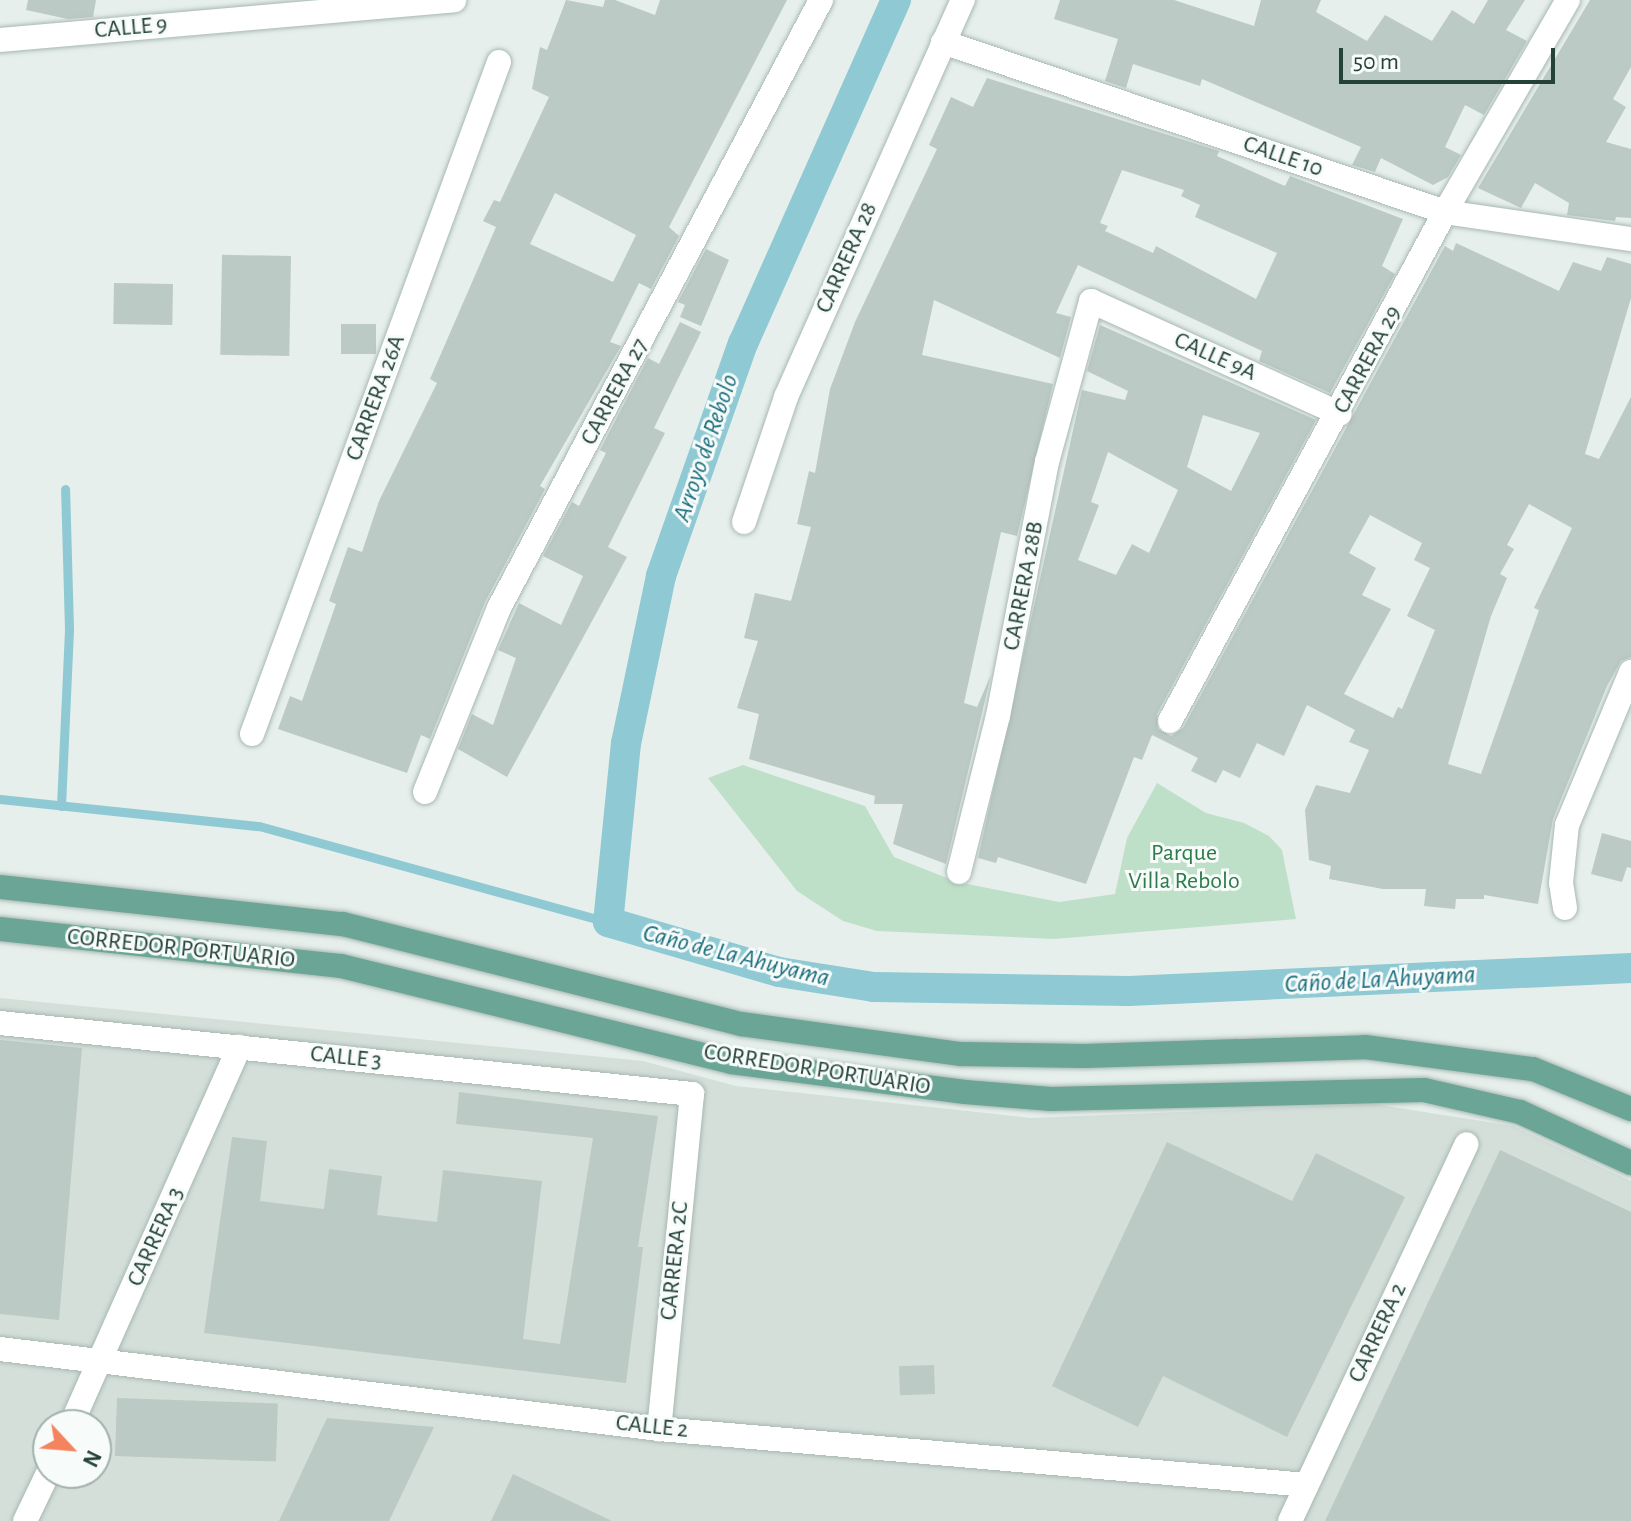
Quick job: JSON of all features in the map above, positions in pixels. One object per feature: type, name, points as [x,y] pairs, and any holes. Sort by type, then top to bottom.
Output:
[{"type":"main road","name":"CORREDOR PORTUARIO","points":[[0,887],[343,924],[724,1019],[961,1054],[1084,1056],[1365,1047],[1436,1053],[1533,1069],[1631,1109]]},
{"type":"main road","name":"CORREDOR PORTUARIO","points":[[0,929],[341,966],[713,1057],[965,1092],[1051,1099],[1424,1090],[1520,1112],[1631,1163]]},
{"type":"main road","points":[[713,1057],[724,1019]]},
{"type":"street","points":[[173,24],[185,0]]},
{"type":"street","name":"CALLE 9","points":[[0,40],[454,0]]},
{"type":"street","name":"CARRERA 27","points":[[425,792],[499,608],[821,0]]},
{"type":"street","name":"CARRERA 28","points":[[744,522],[786,397],[963,0]]},
{"type":"street","name":"CARRERA 29","points":[[1170,721],[1340,414],[1445,212],[1568,0]]},
{"type":"street","name":"CALLE 10","points":[[943,42],[1445,212],[1631,239]]},
{"type":"street","name":"CARRERA 26A","points":[[252,734],[499,62]]},
{"type":"street","name":"CALLE 9A","points":[[1091,301],[1340,414]]},
{"type":"street","name":"CARRERA 28B","points":[[959,872],[998,716],[1047,462],[1091,301]]},
{"type":"street","points":[[1565,908],[1561,883],[1567,825],[1631,672]]},
{"type":"street","name":"CALLE 3","points":[[0,1023],[692,1094]]},
{"type":"street","name":"CARRERA 3","points":[[79,1409],[239,1047]]},
{"type":"street","name":"CARRERA 2C","points":[[659,1429],[692,1094]]},
{"type":"street","name":"CARRERA 2","points":[[1290,1521],[1467,1144]]},
{"type":"street","name":"CALLE 2","points":[[0,1349],[103,1359],[659,1429],[1307,1485]]},
{"type":"street","points":[[25,1521],[40,1489]]},
{"type":"shaded area","points":[[0,998],[643,1061],[736,1086],[1031,1118],[1374,1104],[1513,1126],[1631,1181],[1631,1521],[0,1521]]},
{"type":"green space","name":"Parque Villa Rebolo","points":[[743,765],[865,806],[894,857],[957,882],[1059,902],[1115,894],[1127,838],[1157,783],[1206,813],[1244,823],[1269,836],[1282,850],[1296,919],[1054,939],[877,931],[843,921],[797,891],[708,778]]},
{"type":"building","points":[[28,0],[96,0],[93,17],[68,19],[26,10]]},
{"type":"building","points":[[566,0],[603,7],[605,0],[615,0],[655,15],[660,0],[787,0],[669,227],[679,236],[651,289],[639,283],[610,342],[621,346],[540,486],[545,489],[485,602],[430,739],[421,735],[407,773],[278,729],[290,696],[302,701],[336,604],[329,601],[348,547],[362,552],[379,501],[437,383],[430,379],[496,227],[483,221],[494,200],[500,202],[549,97],[532,89],[540,47],[547,50]],"holes":[[[555,193],[636,235],[613,282],[530,244]]]},
{"type":"building","points":[[1060,0],[1174,0],[1254,26],[1261,0],[1321,0],[1316,12],[1367,41],[1385,15],[1432,41],[1452,10],[1474,24],[1488,0],[1525,0],[1506,30],[1527,41],[1484,115],[1465,105],[1445,147],[1461,155],[1448,177],[1433,185],[1381,158],[1375,172],[1352,165],[1361,147],[1202,79],[1200,86],[1133,64],[1126,88],[1105,81],[1118,39],[1054,19]]},
{"type":"building","points":[[1590,0],[1631,0],[1631,67],[1613,99],[1626,107],[1606,142],[1631,149],[1631,218],[1616,217],[1615,221],[1567,215],[1569,203],[1535,183],[1521,208],[1478,188]]},
{"type":"building","points":[[987,78],[1219,151],[1217,156],[1285,186],[1290,176],[1403,219],[1382,266],[1395,274],[1330,393],[1259,361],[1262,351],[1078,265],[1056,313],[1071,317],[1060,358],[934,300],[922,355],[1053,384],[1017,536],[1001,532],[964,703],[977,707],[991,675],[946,864],[893,844],[903,804],[874,804],[875,796],[749,759],[759,714],[737,708],[758,641],[744,638],[755,593],[791,601],[811,527],[797,524],[809,471],[815,473],[830,389],[855,322],[937,149],[929,145],[951,97],[973,107]],"holes":[[[1122,170],[1184,190],[1181,196],[1200,205],[1195,217],[1277,253],[1256,299],[1156,246],[1153,253],[1105,231],[1108,226],[1100,223]]]},
{"type":"building","points":[[1456,243],[1559,291],[1573,262],[1601,271],[1607,257],[1631,264],[1631,298],[1585,454],[1599,459],[1631,397],[1631,657],[1621,661],[1607,686],[1553,819],[1538,904],[1484,895],[1484,899],[1456,899],[1455,909],[1424,906],[1426,889],[1383,889],[1329,879],[1331,866],[1309,860],[1305,810],[1316,785],[1350,793],[1369,750],[1349,742],[1355,730],[1307,705],[1284,756],[1257,743],[1240,778],[1223,770],[1216,783],[1191,771],[1198,758],[1152,735],[1142,760],[1134,757],[1086,884],[998,857],[996,863],[978,858],[1082,390],[1125,400],[1128,391],[1087,371],[1100,325],[1316,420],[1157,714],[1158,729],[1171,736],[1183,728],[1445,246],[1453,251]],"holes":[[[1203,415],[1260,433],[1231,491],[1187,467]],[[1108,452],[1178,490],[1149,553],[1132,544],[1116,575],[1078,560],[1099,505],[1091,502]],[[1529,504],[1572,528],[1534,608],[1539,610],[1481,774],[1448,764],[1491,616],[1507,578],[1500,574],[1514,549],[1507,545]],[[1370,515],[1422,543],[1414,560],[1430,568],[1407,616],[1435,630],[1402,709],[1398,707],[1393,718],[1344,694],[1391,609],[1362,595],[1376,568],[1349,553]]]},
{"type":"building","points":[[706,249],[729,260],[701,326],[680,317],[685,305],[678,302]]},
{"type":"building","points":[[222,255],[291,256],[289,356],[220,355]]},
{"type":"building","points":[[114,283],[173,284],[172,325],[113,324]]},
{"type":"building","points":[[680,322],[701,332],[654,428],[665,433],[608,547],[627,557],[507,777],[458,749],[472,714],[493,725],[516,658],[498,650],[519,603],[561,625],[583,576],[543,556],[572,502],[579,506],[606,453],[600,450],[648,358],[659,364]]},
{"type":"building","points":[[341,324],[376,324],[376,354],[341,354]]},
{"type":"building","points":[[1602,833],[1631,841],[1631,868],[1627,867],[1622,882],[1591,874]]},
{"type":"building","points":[[0,1040],[82,1048],[59,1320],[0,1314]]},
{"type":"building","points":[[459,1092],[658,1116],[638,1247],[643,1247],[626,1383],[204,1333],[232,1137],[267,1141],[260,1201],[324,1209],[329,1169],[382,1176],[377,1215],[437,1222],[443,1170],[542,1181],[523,1339],[560,1344],[593,1138],[456,1124]]},
{"type":"building","points":[[1167,1142],[1292,1201],[1316,1153],[1405,1197],[1287,1437],[1163,1376],[1138,1427],[1052,1386]]},
{"type":"building","points":[[1500,1150],[1631,1212],[1631,1521],[1325,1521]]},
{"type":"building","points":[[934,1365],[935,1394],[900,1395],[899,1366]]},
{"type":"building","points":[[117,1398],[278,1404],[276,1462],[115,1456]]},
{"type":"building","points":[[327,1418],[434,1427],[389,1521],[279,1521]]},
{"type":"building","points":[[513,1474],[612,1521],[491,1521]]},
{"type":"waterway","name":"Caño de La Ahuyama","points":[[896,0],[743,343],[661,576],[626,743],[608,922],[779,972],[874,987],[1129,991],[1631,968]]},
{"type":"waterway","points":[[61,806],[69,629],[65,489]]},
{"type":"waterway","name":"Caño de La Ahuyama","points":[[0,799],[259,826],[608,922]]},
{"type":"water label","name":"Arroyo de Rebolo","points":[[706,448]]}]
